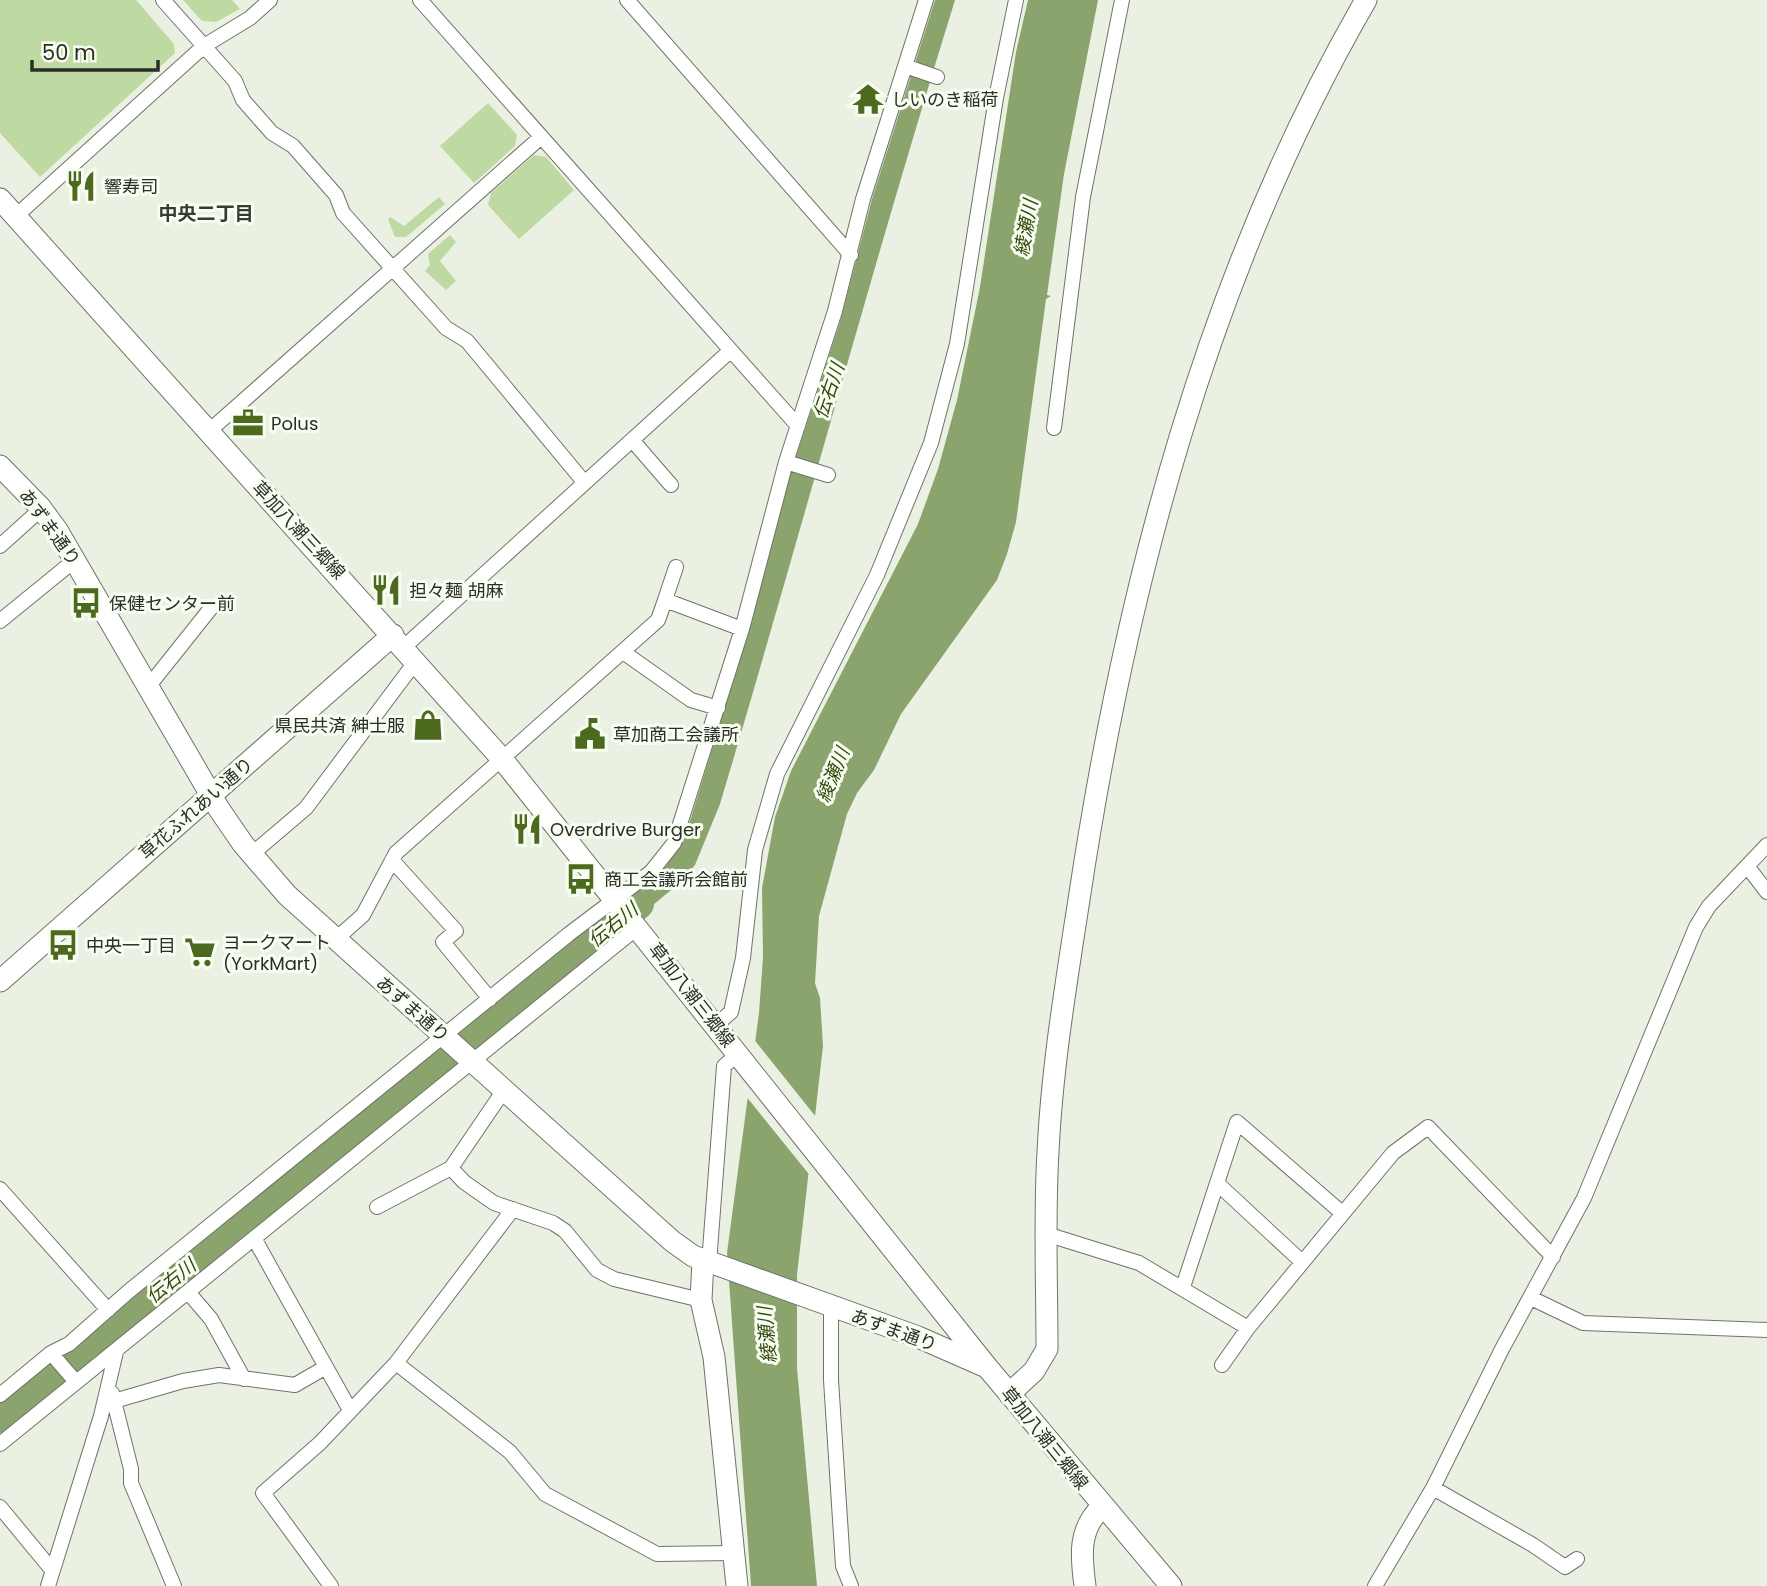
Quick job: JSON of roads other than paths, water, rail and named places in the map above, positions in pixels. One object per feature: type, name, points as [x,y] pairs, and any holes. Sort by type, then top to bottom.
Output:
[{"type":"street","points":[[163,0],[235,81],[243,100],[272,133],[293,146],[336,195],[343,213],[446,328],[467,341],[584,482]]},
{"type":"street","points":[[16,216],[204,46],[250,18],[270,0]]},
{"type":"street","points":[[420,0],[798,426]]},
{"type":"street","points":[[627,0],[851,255]]},
{"type":"street","points":[[0,1395],[51,1353],[69,1344],[446,1038],[490,999],[617,901],[651,872],[674,843],[742,629],[798,426],[851,255],[863,199],[926,0]]},
{"type":"street","points":[[716,1025],[732,1012],[743,958],[755,850],[776,774],[877,575],[931,443],[957,344],[996,98],[1016,0]]},
{"type":"street","points":[[1054,428],[1083,197],[1122,0]]},
{"type":"street","points":[[1009,1394],[1034,1371],[1047,1349],[1048,1150],[1069,969],[1112,709],[1145,558],[1222,306],[1305,115],[1366,0]]},
{"type":"street","points":[[905,66],[937,77]]},
{"type":"street","points":[[208,432],[541,137]]},
{"type":"street","name":"草加八潮三郷線","points":[[0,199],[502,759],[987,1367],[1101,1507],[1171,1586]]},
{"type":"street","points":[[252,854],[306,808],[404,648],[730,351]]},
{"type":"street","points":[[632,440],[671,485]]},
{"type":"street","points":[[788,463],[823,474]]},
{"type":"street","name":"あずま通り","points":[[0,466],[41,509],[75,560],[211,795],[252,854],[287,895],[335,940],[672,1241],[713,1264],[918,1337],[987,1367]]},
{"type":"street","points":[[0,546],[41,509]]},
{"type":"street","points":[[0,621],[75,560]]},
{"type":"street","points":[[335,940],[363,915],[396,853],[658,620],[676,567]]},
{"type":"street","points":[[665,600],[742,629]]},
{"type":"street","points":[[148,687],[211,608]]},
{"type":"street","name":"草花ふれあい通り","points":[[0,981],[211,795],[404,648]]},
{"type":"street","points":[[623,652],[691,700],[718,708]]},
{"type":"street","points":[[1375,1586],[1433,1488],[1584,1198],[1696,927],[1709,906],[1767,845]]},
{"type":"street","points":[[392,860],[456,932],[443,942],[490,999]]},
{"type":"street","points":[[1747,866],[1767,892]]},
{"type":"street","points":[[0,1444],[116,1352],[636,924]]},
{"type":"street","points":[[736,1050],[724,1066],[713,1264],[701,1300],[714,1357],[737,1586]]},
{"type":"street","points":[[377,1207],[451,1168],[504,1090]]},
{"type":"street","points":[[1183,1287],[1219,1185],[1237,1122],[1342,1213]]},
{"type":"street","points":[[1222,1365],[1248,1328],[1393,1153],[1428,1127],[1553,1257]]},
{"type":"street","points":[[451,1168],[494,1203],[559,1227],[597,1270],[614,1279],[701,1300]]},
{"type":"street","points":[[1219,1185],[1302,1262]]},
{"type":"street","points":[[0,1189],[108,1310]]},
{"type":"street","points":[[331,1586],[263,1493],[320,1443],[396,1363],[513,1209]]},
{"type":"street","points":[[1046,1234],[1139,1263],[1248,1328]]},
{"type":"street","points":[[254,1238],[350,1410]]},
{"type":"street","points":[[188,1292],[211,1319],[244,1379]]},
{"type":"street","points":[[1531,1298],[1583,1323],[1767,1330]]},
{"type":"street","points":[[823,1304],[831,1380],[843,1566],[851,1586]]},
{"type":"street","points":[[48,1586],[109,1385],[116,1352]]},
{"type":"street","points":[[51,1353],[76,1382]]},
{"type":"street","points":[[396,1363],[510,1452],[545,1494],[657,1553],[733,1553]]},
{"type":"street","points":[[114,1401],[183,1381],[219,1375],[295,1385],[326,1367]]},
{"type":"street","points":[[109,1385],[131,1469],[131,1483],[174,1586]]},
{"type":"street","points":[[1433,1488],[1566,1567],[1577,1559]]},
{"type":"street","points":[[0,1507],[52,1570]]},
{"type":"street","points":[[1085,1586],[1082,1539],[1087,1524],[1101,1507]]},
{"type":"water","points":[[935,0],[955,0],[720,804],[695,865],[682,881],[613,938],[600,920],[666,866],[690,821],[740,658],[790,475],[840,322],[872,199]]},
{"type":"water","name":"綾瀬川","points":[[1028,0],[1098,0],[1064,174],[1047,295],[1051,296],[1046,299],[1016,522],[997,580],[901,714],[874,770],[857,793],[847,814],[819,916],[815,983],[820,998],[823,1046],[797,1275],[797,1368],[817,1586],[751,1586],[727,1253],[759,1013],[763,957],[762,888],[775,817],[791,771],[918,524],[938,469],[957,400],[980,287],[1016,52]]},
{"type":"waterway","name":"伝右川","points":[[0,1418],[639,904]]},
{"type":"place","name":"しいのき稲荷","points":[[868,99]]},
{"type":"place","name":"響寿司","points":[[81,186]]},
{"type":"place","name":"Polus","points":[[248,423]]},
{"type":"place","name":"担々麺 胡麻","points":[[386,590]]},
{"type":"place","name":"保健センター前","points":[[86,603]]},
{"type":"place","name":"県民共済 紳士服","points":[[428,725]]},
{"type":"place","name":"草加商工会議所","points":[[590,734]]},
{"type":"place","name":"Overdrive Burger","points":[[527,829]]},
{"type":"place","name":"商工会議所会館前","points":[[581,879]]},
{"type":"place","name":"中央一丁目","points":[[63,945]]},
{"type":"place","name":"ヨークマート (YorkMart)","points":[[200,952]]},
{"type":"district","name":"中央二丁目","points":[[206,213]]}]
